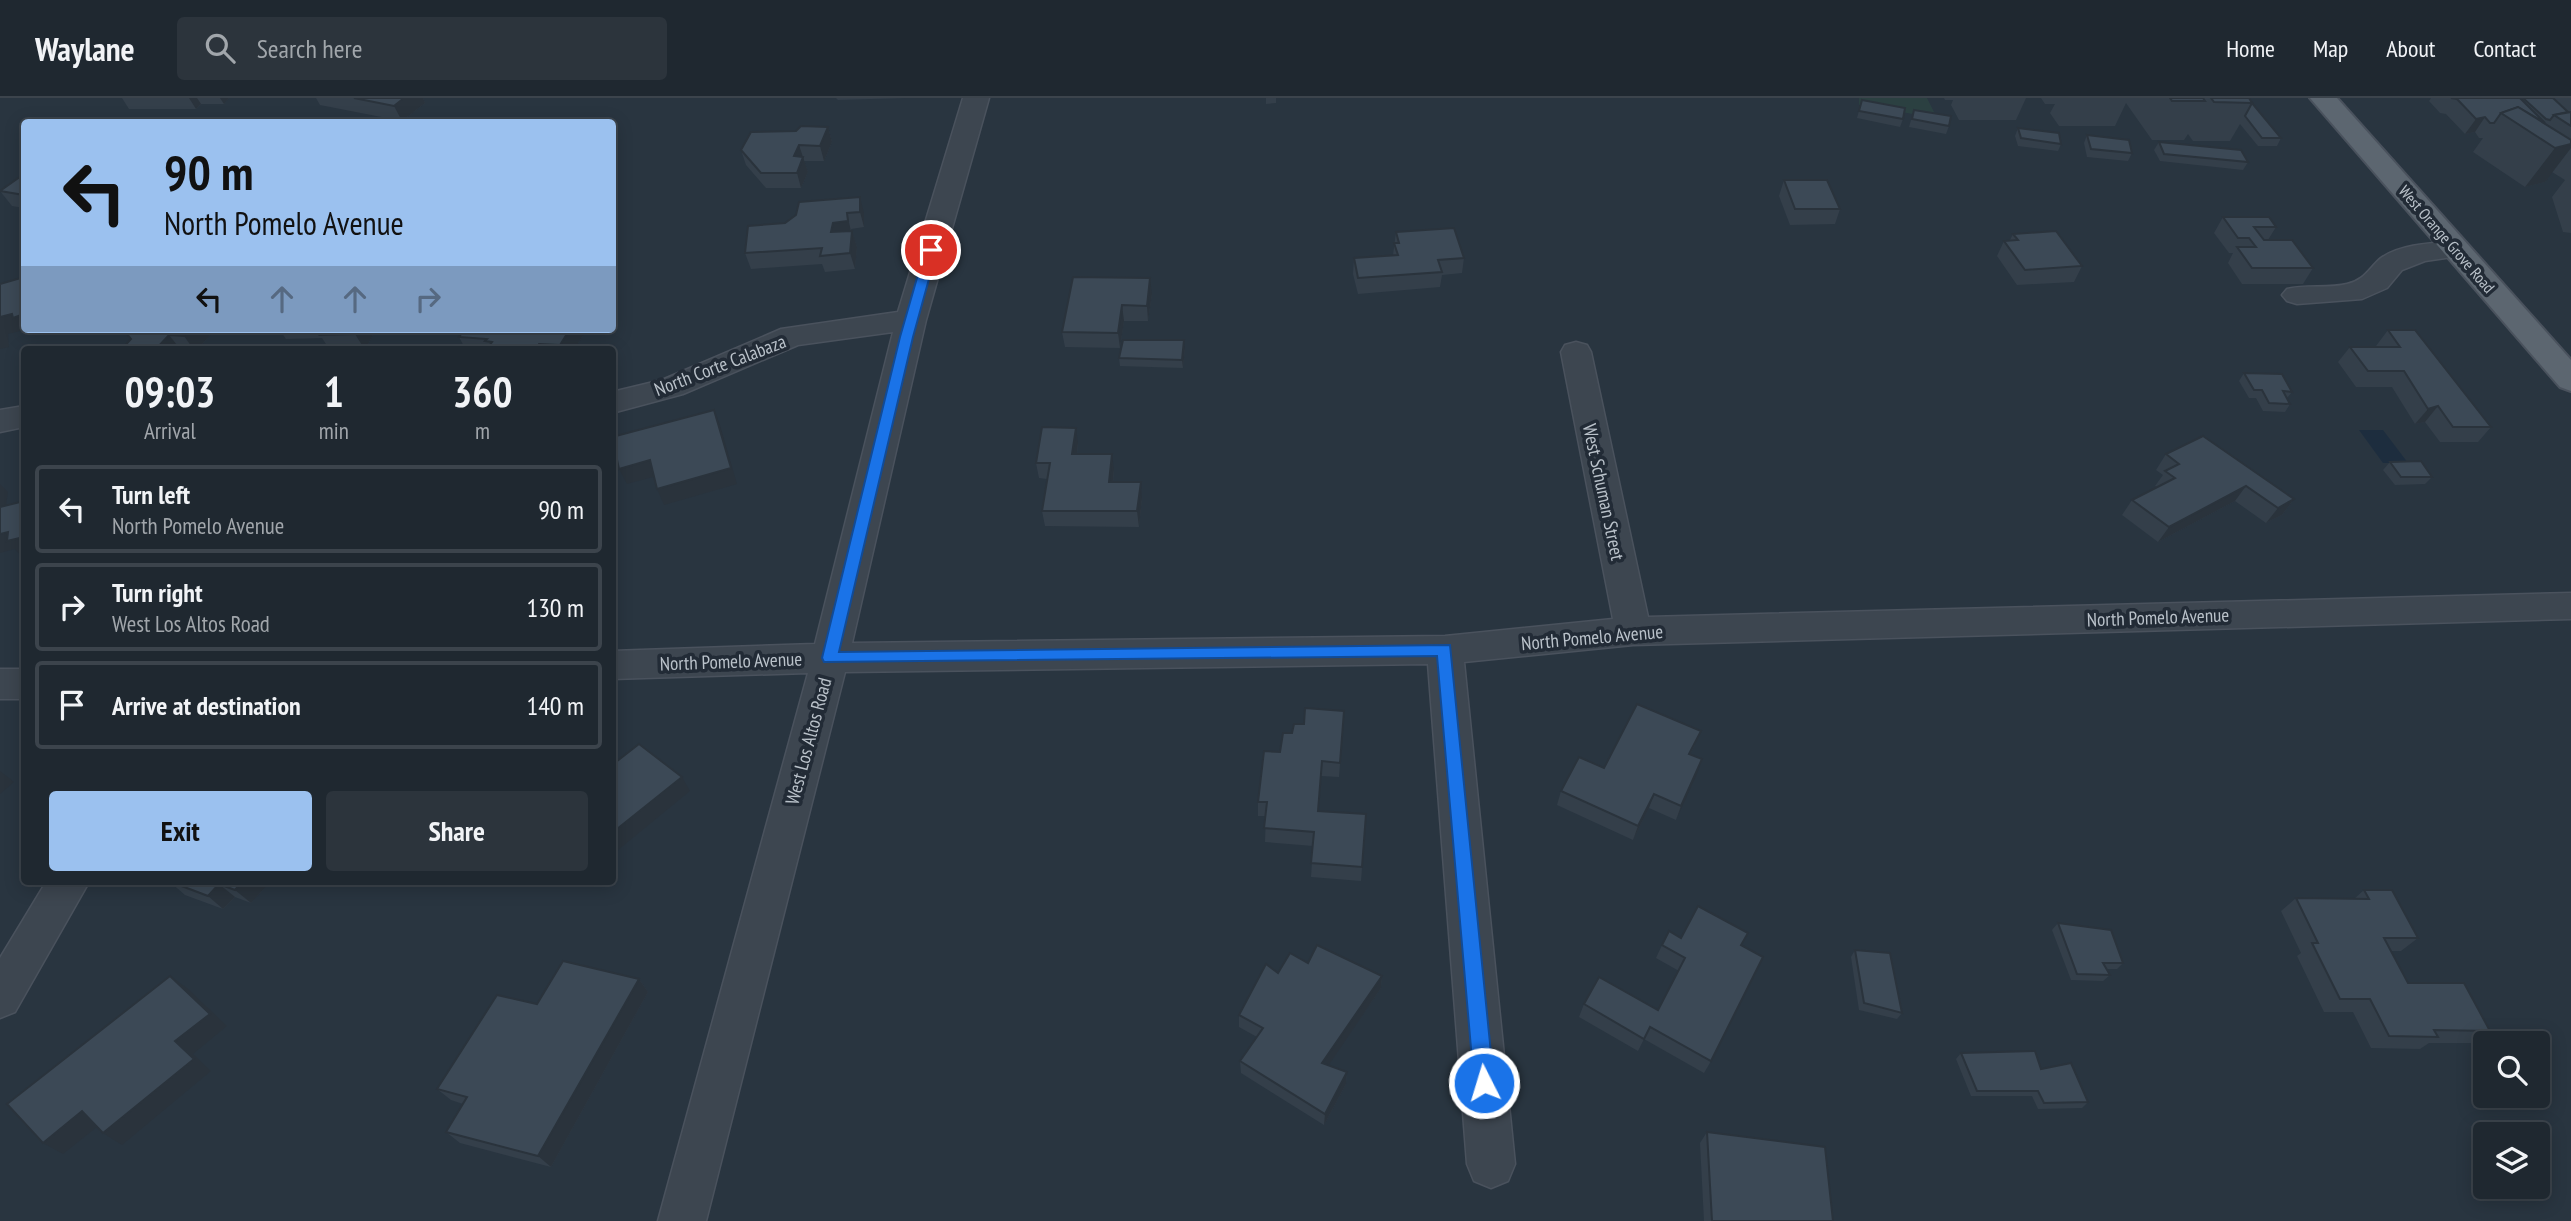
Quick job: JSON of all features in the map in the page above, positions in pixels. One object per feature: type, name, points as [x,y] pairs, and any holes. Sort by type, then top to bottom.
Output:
[{"type":"main road","name":"West Orange Grove Road","points":[[2323,98],[2571,380]]},
{"type":"street","name":"West Los Altos Road","points":[[682,1221],[830,658],[911,320],[975,98]]},
{"type":"street","points":[[2297,295],[2352,293],[2377,282],[2392,264],[2420,253],[2456,249]]},
{"type":"street","name":"North Corte Calabaza","points":[[616,403],[672,387],[792,336],[911,320]]},
{"type":"street","name":"West Schuman Street","points":[[1576,352],[1633,631]]},
{"type":"street","points":[[0,421],[21,418]]},
{"type":"street","name":"North Pomelo Avenue","points":[[616,665],[830,658],[1445,650],[1633,631],[2571,606]]},
{"type":"street","points":[[1445,650],[1491,1164]]},
{"type":"street","points":[[0,684],[21,684]]},
{"type":"street","points":[[0,998],[66,885]]},
{"type":"green space","points":[[1859,98],[1927,98],[1937,118],[1859,105]]},
{"type":"water","points":[[2359,430],[2383,430],[2408,463],[2383,463]]},
{"type":"building","points":[[354,98],[404,98],[394,106]]},
{"type":"building","points":[[2170,98],[2203,98],[2205,101],[2172,101]]},
{"type":"building","points":[[2211,98],[2249,98],[2252,103],[2214,102]]},
{"type":"building","points":[[2451,98],[2520,98],[2545,123],[2518,107],[2501,113],[2494,123],[2490,123],[2485,117],[2476,119],[2457,99]]},
{"type":"building","points":[[2523,98],[2553,98],[2568,112],[2554,115],[2550,120],[2546,119]]},
{"type":"building","points":[[1862,100],[1905,108],[1903,119],[1859,111]]},
{"type":"building","points":[[2252,103],[2281,138],[2262,138],[2245,116]]},
{"type":"building","points":[[2518,107],[2571,140],[2571,144],[2555,148],[2501,113]]},
{"type":"building","points":[[1914,110],[1951,116],[1949,126],[1912,119]]},
{"type":"building","points":[[2571,112],[2571,126],[2554,115]]},
{"type":"building","points":[[801,126],[828,127],[820,146],[799,145],[794,156],[803,157],[797,173],[761,173],[741,150],[751,132],[796,131]]},
{"type":"building","points":[[2018,128],[2059,133],[2061,144],[2021,138]]},
{"type":"building","points":[[2087,135],[2129,140],[2132,153],[2091,149]]},
{"type":"building","points":[[2159,142],[2241,150],[2248,162],[2164,154]]},
{"type":"building","points":[[21,176],[21,194],[0,191]]},
{"type":"building","points":[[1784,180],[1827,180],[1840,209],[1795,209]]},
{"type":"building","points":[[860,197],[860,212],[847,213],[848,221],[833,223],[831,232],[852,231],[850,253],[820,256],[822,248],[745,253],[748,226],[785,223],[796,215],[799,202]]},
{"type":"building","points":[[2223,217],[2269,217],[2276,227],[2254,227],[2264,240],[2292,240],[2313,268],[2252,268],[2237,247],[2256,247],[2249,238],[2238,238]]},
{"type":"building","points":[[1454,228],[1464,258],[1438,260],[1442,272],[1358,278],[1354,258],[1398,255],[1394,243],[1399,243],[1396,232]]},
{"type":"building","points":[[2056,231],[2082,266],[2025,270],[2004,241],[2018,240],[2013,234]]},
{"type":"building","points":[[1073,277],[1150,278],[1147,306],[1122,305],[1118,333],[1062,332]]},
{"type":"building","points":[[21,278],[21,315],[13,318],[12,314],[0,317],[0,284]]},
{"type":"building","points":[[2388,330],[2415,330],[2491,427],[2453,427],[2438,406],[2428,409],[2404,371],[2368,371],[2350,347],[2400,347]]},
{"type":"building","points":[[126,333],[187,333],[184,336],[169,335],[159,346],[125,346],[131,339]]},
{"type":"building","points":[[321,333],[356,333],[355,334],[320,335]]},
{"type":"building","points":[[462,333],[568,333],[560,345],[538,346],[489,346],[492,342],[485,341],[487,339],[459,337]]},
{"type":"building","points":[[1123,340],[1184,340],[1182,360],[1119,358]]},
{"type":"building","points":[[2244,373],[2282,374],[2292,392],[2283,391],[2290,404],[2269,403],[2262,390],[2254,390]]},
{"type":"building","points":[[714,410],[731,468],[657,489],[650,460],[619,469],[616,436]]},
{"type":"building","points":[[1042,427],[1076,428],[1072,454],[1112,454],[1109,482],[1141,482],[1137,511],[1042,511],[1050,463],[1036,463]]},
{"type":"building","points":[[2203,436],[2294,499],[2278,508],[2246,486],[2169,527],[2132,500],[2175,478],[2165,471],[2179,464],[2166,454]]},
{"type":"building","points":[[2421,461],[2432,477],[2401,477],[2390,462]]},
{"type":"building","points":[[21,502],[21,538],[7,541],[8,532],[0,534],[0,507]]},
{"type":"building","points":[[1637,704],[1701,731],[1689,754],[1702,759],[1681,806],[1654,794],[1638,826],[1561,791],[1579,757],[1604,768]]},
{"type":"building","points":[[1305,708],[1344,711],[1340,763],[1322,761],[1318,811],[1366,814],[1362,867],[1311,863],[1314,832],[1264,828],[1267,802],[1258,802],[1264,751],[1280,752],[1283,733],[1292,733],[1294,724],[1304,724]]},
{"type":"building","points":[[639,744],[682,777],[616,830],[616,762]]},
{"type":"building","points":[[179,885],[218,885],[208,896]]},
{"type":"building","points":[[222,885],[239,885],[235,890]]},
{"type":"building","points":[[2364,890],[2392,890],[2418,938],[2384,938],[2408,983],[2464,983],[2490,1031],[2434,1030],[2438,1037],[2389,1036],[2370,999],[2340,999],[2312,943],[2318,943],[2296,898],[2369,899]]},
{"type":"building","points":[[1698,906],[1748,933],[1741,945],[1763,957],[1711,1061],[1650,1027],[1644,1039],[1584,1004],[1599,977],[1658,1010],[1685,958],[1662,945],[1669,931],[1681,938]]},
{"type":"building","points":[[2058,923],[2111,930],[2123,963],[2103,963],[2110,975],[2077,974]]},
{"type":"building","points":[[1317,945],[1382,976],[1322,1063],[1347,1072],[1325,1114],[1240,1061],[1263,1028],[1239,1015],[1266,964],[1278,973],[1290,953],[1308,963]]},
{"type":"building","points":[[1855,950],[1890,953],[1902,1013],[1864,1003]]},
{"type":"building","points":[[563,961],[639,979],[538,1156],[446,1132],[467,1097],[437,1089],[497,995],[537,1004]]},
{"type":"building","points":[[170,976],[210,1014],[175,1041],[194,1059],[103,1133],[82,1111],[43,1143],[7,1104]]},
{"type":"building","points":[[2035,1051],[2041,1069],[2071,1063],[2088,1102],[2044,1103],[2038,1091],[1977,1091],[1961,1053]]},
{"type":"building","points":[[1707,1132],[1825,1147],[1833,1221],[1712,1221]]},
{"type":"route","points":[[931,250],[907,337],[830,658],[1445,650],[1484,1083]]}]
